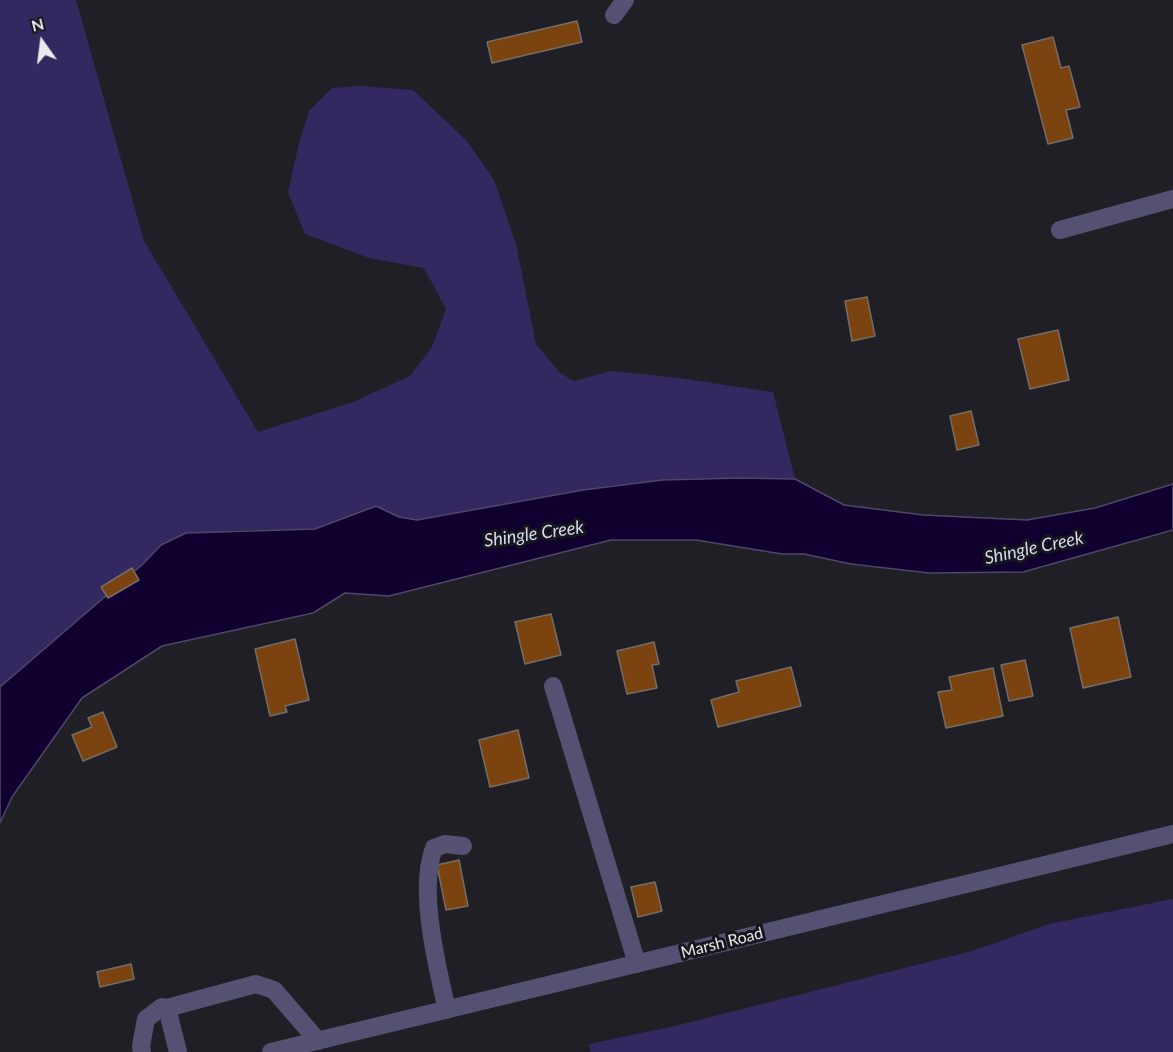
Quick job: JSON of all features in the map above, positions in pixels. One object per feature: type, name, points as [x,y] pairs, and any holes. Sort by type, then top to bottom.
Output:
[{"type":"street","points":[[614,15],[625,0]]},
{"type":"street","points":[[1060,230],[1173,199]]},
{"type":"street","points":[[553,686],[637,964]]},
{"type":"street","name":"Marsh Road","points":[[271,1052],[1173,834]]},
{"type":"street","points":[[447,1010],[434,957],[428,863],[434,848],[446,844],[463,846]]},
{"type":"street","points":[[142,1052],[146,1019],[162,1007],[167,1008],[256,984],[274,990],[318,1041]]},
{"type":"street","points":[[167,1008],[178,1052]]},
{"type":"shaded area","points":[[0,0],[76,0],[144,241],[258,432],[353,402],[410,376],[432,347],[446,309],[424,268],[369,258],[305,234],[288,192],[309,111],[332,88],[360,86],[413,90],[467,141],[494,180],[516,244],[536,344],[560,373],[574,381],[612,371],[773,392],[795,479],[695,478],[631,483],[417,520],[399,517],[376,506],[315,529],[236,530],[161,546],[0,688]]},
{"type":"shaded area","points":[[1173,899],[1173,1052],[591,1052],[589,1044],[675,1026],[972,951],[1049,924]]},
{"type":"water","name":"Shingle Creek","points":[[795,479],[844,505],[923,515],[1027,520],[1095,508],[1173,484],[1173,530],[1023,572],[929,573],[851,564],[804,554],[782,554],[696,540],[611,540],[389,596],[345,593],[313,613],[162,646],[82,698],[12,797],[0,823],[0,687],[143,564],[161,545],[186,533],[315,529],[376,506],[399,517],[417,520],[583,490],[662,480]]},
{"type":"building","points":[[577,21],[582,42],[492,63],[487,42]]},
{"type":"building","points":[[1053,37],[1061,68],[1069,66],[1080,107],[1066,110],[1073,138],[1048,144],[1022,45]]},
{"type":"building","points":[[867,297],[875,336],[852,341],[845,301]]},
{"type":"building","points":[[1058,330],[1069,380],[1030,389],[1018,339]]},
{"type":"building","points":[[971,411],[979,445],[957,450],[950,416]]},
{"type":"building","points":[[132,568],[139,580],[108,598],[101,587]]},
{"type":"building","points":[[551,614],[561,655],[525,664],[515,622]]},
{"type":"building","points":[[1118,617],[1131,677],[1083,688],[1070,628]]},
{"type":"building","points":[[295,639],[309,700],[285,706],[287,712],[270,716],[255,649]]},
{"type":"building","points":[[654,642],[659,664],[652,665],[657,688],[627,694],[617,651]]},
{"type":"building","points":[[1025,660],[1033,696],[1009,701],[1001,665]]},
{"type":"building","points":[[791,667],[801,706],[718,727],[711,700],[739,692],[736,681]]},
{"type":"building","points":[[993,668],[1003,716],[946,728],[938,692],[952,690],[949,677]]},
{"type":"building","points":[[103,712],[117,747],[83,761],[72,735],[92,727],[88,718]]},
{"type":"building","points":[[518,730],[529,778],[490,787],[479,740]]},
{"type":"building","points":[[459,860],[468,906],[446,910],[437,865]]},
{"type":"building","points":[[655,882],[662,911],[638,917],[631,887]]},
{"type":"building","points":[[131,964],[134,979],[100,987],[97,972]]}]
